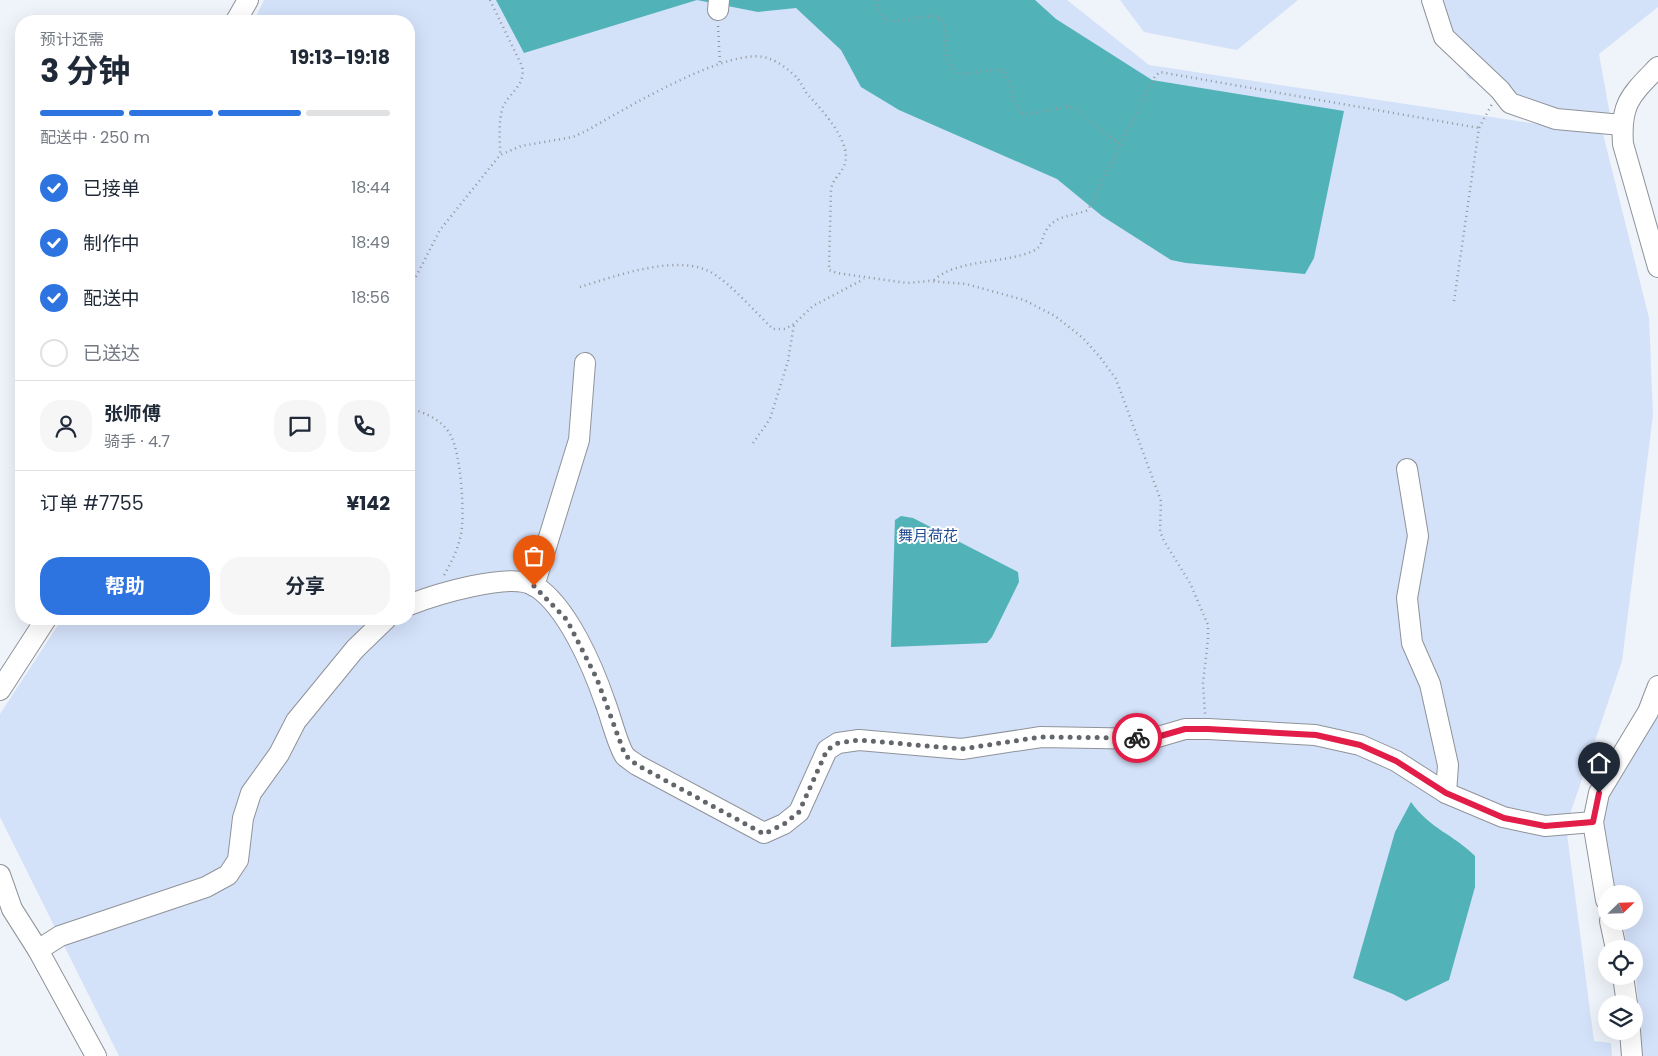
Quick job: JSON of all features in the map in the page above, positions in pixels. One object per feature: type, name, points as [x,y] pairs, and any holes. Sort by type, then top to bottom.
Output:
[{"type":"street","points":[[239,15],[248,0]]},
{"type":"street","points":[[1432,0],[1444,37],[1500,90],[1510,104],[1556,118],[1622,125]]},
{"type":"street","points":[[1658,67],[1626,104],[1622,125],[1623,144],[1658,267]]},
{"type":"street","points":[[534,586],[579,440],[585,363]]},
{"type":"street","points":[[1408,469],[1418,536],[1407,598],[1412,643],[1430,684],[1448,765],[1446,793]]},
{"type":"street","points":[[415,603],[434,595],[504,581],[521,581],[534,586],[567,620],[597,679],[625,755],[637,765],[764,834],[784,824],[799,812],[827,750],[838,743],[859,740],[962,749],[1040,737],[1150,739],[1185,729],[1316,735],[1360,745],[1396,761],[1446,793],[1504,818],[1545,826],[1593,822]]},
{"type":"street","points":[[0,690],[42,625]]},
{"type":"street","points":[[38,950],[60,936],[206,887],[228,875],[238,860],[244,818],[251,793],[279,754],[296,721],[355,649],[380,625]]},
{"type":"street","points":[[1604,885],[1593,822],[1599,793],[1648,712],[1658,686]]},
{"type":"street","points":[[0,875],[12,909],[38,950],[96,1056]]},
{"type":"street","points":[[1631,1040],[1632,1056]]},
{"type":"path","points":[[490,0],[522,66],[524,74],[522,82],[504,106],[500,155]]},
{"type":"path","points":[[876,0],[878,12],[882,18],[889,21],[931,15],[940,18],[944,26],[947,61],[952,68],[958,74],[1000,69],[1009,77],[1017,108],[1025,115],[1069,106],[1075,108],[1121,145]]},
{"type":"path","points":[[718,5],[720,64]]},
{"type":"path","points":[[415,278],[440,230],[500,155],[521,146],[573,137],[586,132],[667,85],[720,64],[758,55],[771,59],[797,78],[807,93],[827,114],[847,156],[844,167],[832,182],[829,270],[836,274],[907,283],[933,281],[966,284],[1024,300],[1055,316],[1083,338],[1116,380],[1161,501],[1160,531],[1164,541],[1190,583],[1208,625],[1203,683],[1208,729]]},
{"type":"path","points":[[933,281],[949,271],[1020,256],[1035,250],[1042,244],[1047,229],[1055,221],[1062,217],[1088,210],[1155,76],[1160,72],[1479,128]]},
{"type":"path","points":[[1454,301],[1479,128],[1500,90]]},
{"type":"path","points":[[580,287],[660,267],[679,264],[694,266],[713,274],[773,329],[785,329],[794,324],[814,306],[866,278]]},
{"type":"path","points":[[753,443],[770,419],[788,361],[794,324]]},
{"type":"path","points":[[415,410],[427,414],[441,423],[451,435],[456,450],[461,482],[461,532],[455,554],[434,595]]},
{"type":"green space","name":"舞月荷花","points":[[264,0],[1067,0],[1149,65],[1603,134],[1649,318],[1653,415],[1622,661],[1566,826],[1594,1041],[1611,1043],[1612,1056],[119,1056],[0,817],[0,714],[58,625],[415,625],[415,15],[257,15]]},
{"type":"green space","points":[[1120,0],[1298,0],[1237,50],[1144,32]]},
{"type":"green space","points":[[1428,0],[1658,0],[1658,7],[1599,54],[1610,115],[1543,112],[1468,78]]},
{"type":"green space","points":[[1658,708],[1658,1056],[1642,1056],[1643,995],[1637,995],[1637,985],[1643,985],[1643,940],[1626,940],[1624,930],[1643,930],[1643,885],[1613,885],[1597,822],[1604,794]]},
{"type":"water","points":[[496,0],[697,0],[524,53]]},
{"type":"water","points":[[697,0],[1035,0],[1056,19],[1152,80],[1344,111],[1314,258],[1305,274],[1171,260],[1102,216],[1057,179],[899,110],[861,87],[841,50],[796,8],[758,12]]},
{"type":"water","points":[[901,516],[913,518],[1018,572],[1019,582],[992,637],[987,643],[891,647],[895,520]]},
{"type":"water","points":[[1411,802],[1426,819],[1467,848],[1475,856],[1475,887],[1449,980],[1406,1001],[1353,978],[1395,832]]},
{"type":"way so far","points":[[534,586],[546,596],[567,620],[597,679],[625,755],[637,765],[764,834],[784,824],[799,812],[827,750],[838,743],[859,740],[962,749],[1040,737],[1137,738]]},
{"type":"route","points":[[1137,738],[1150,739],[1185,729],[1316,735],[1360,745],[1396,761],[1446,793],[1504,818],[1545,826],[1593,822],[1599,793]]}]
